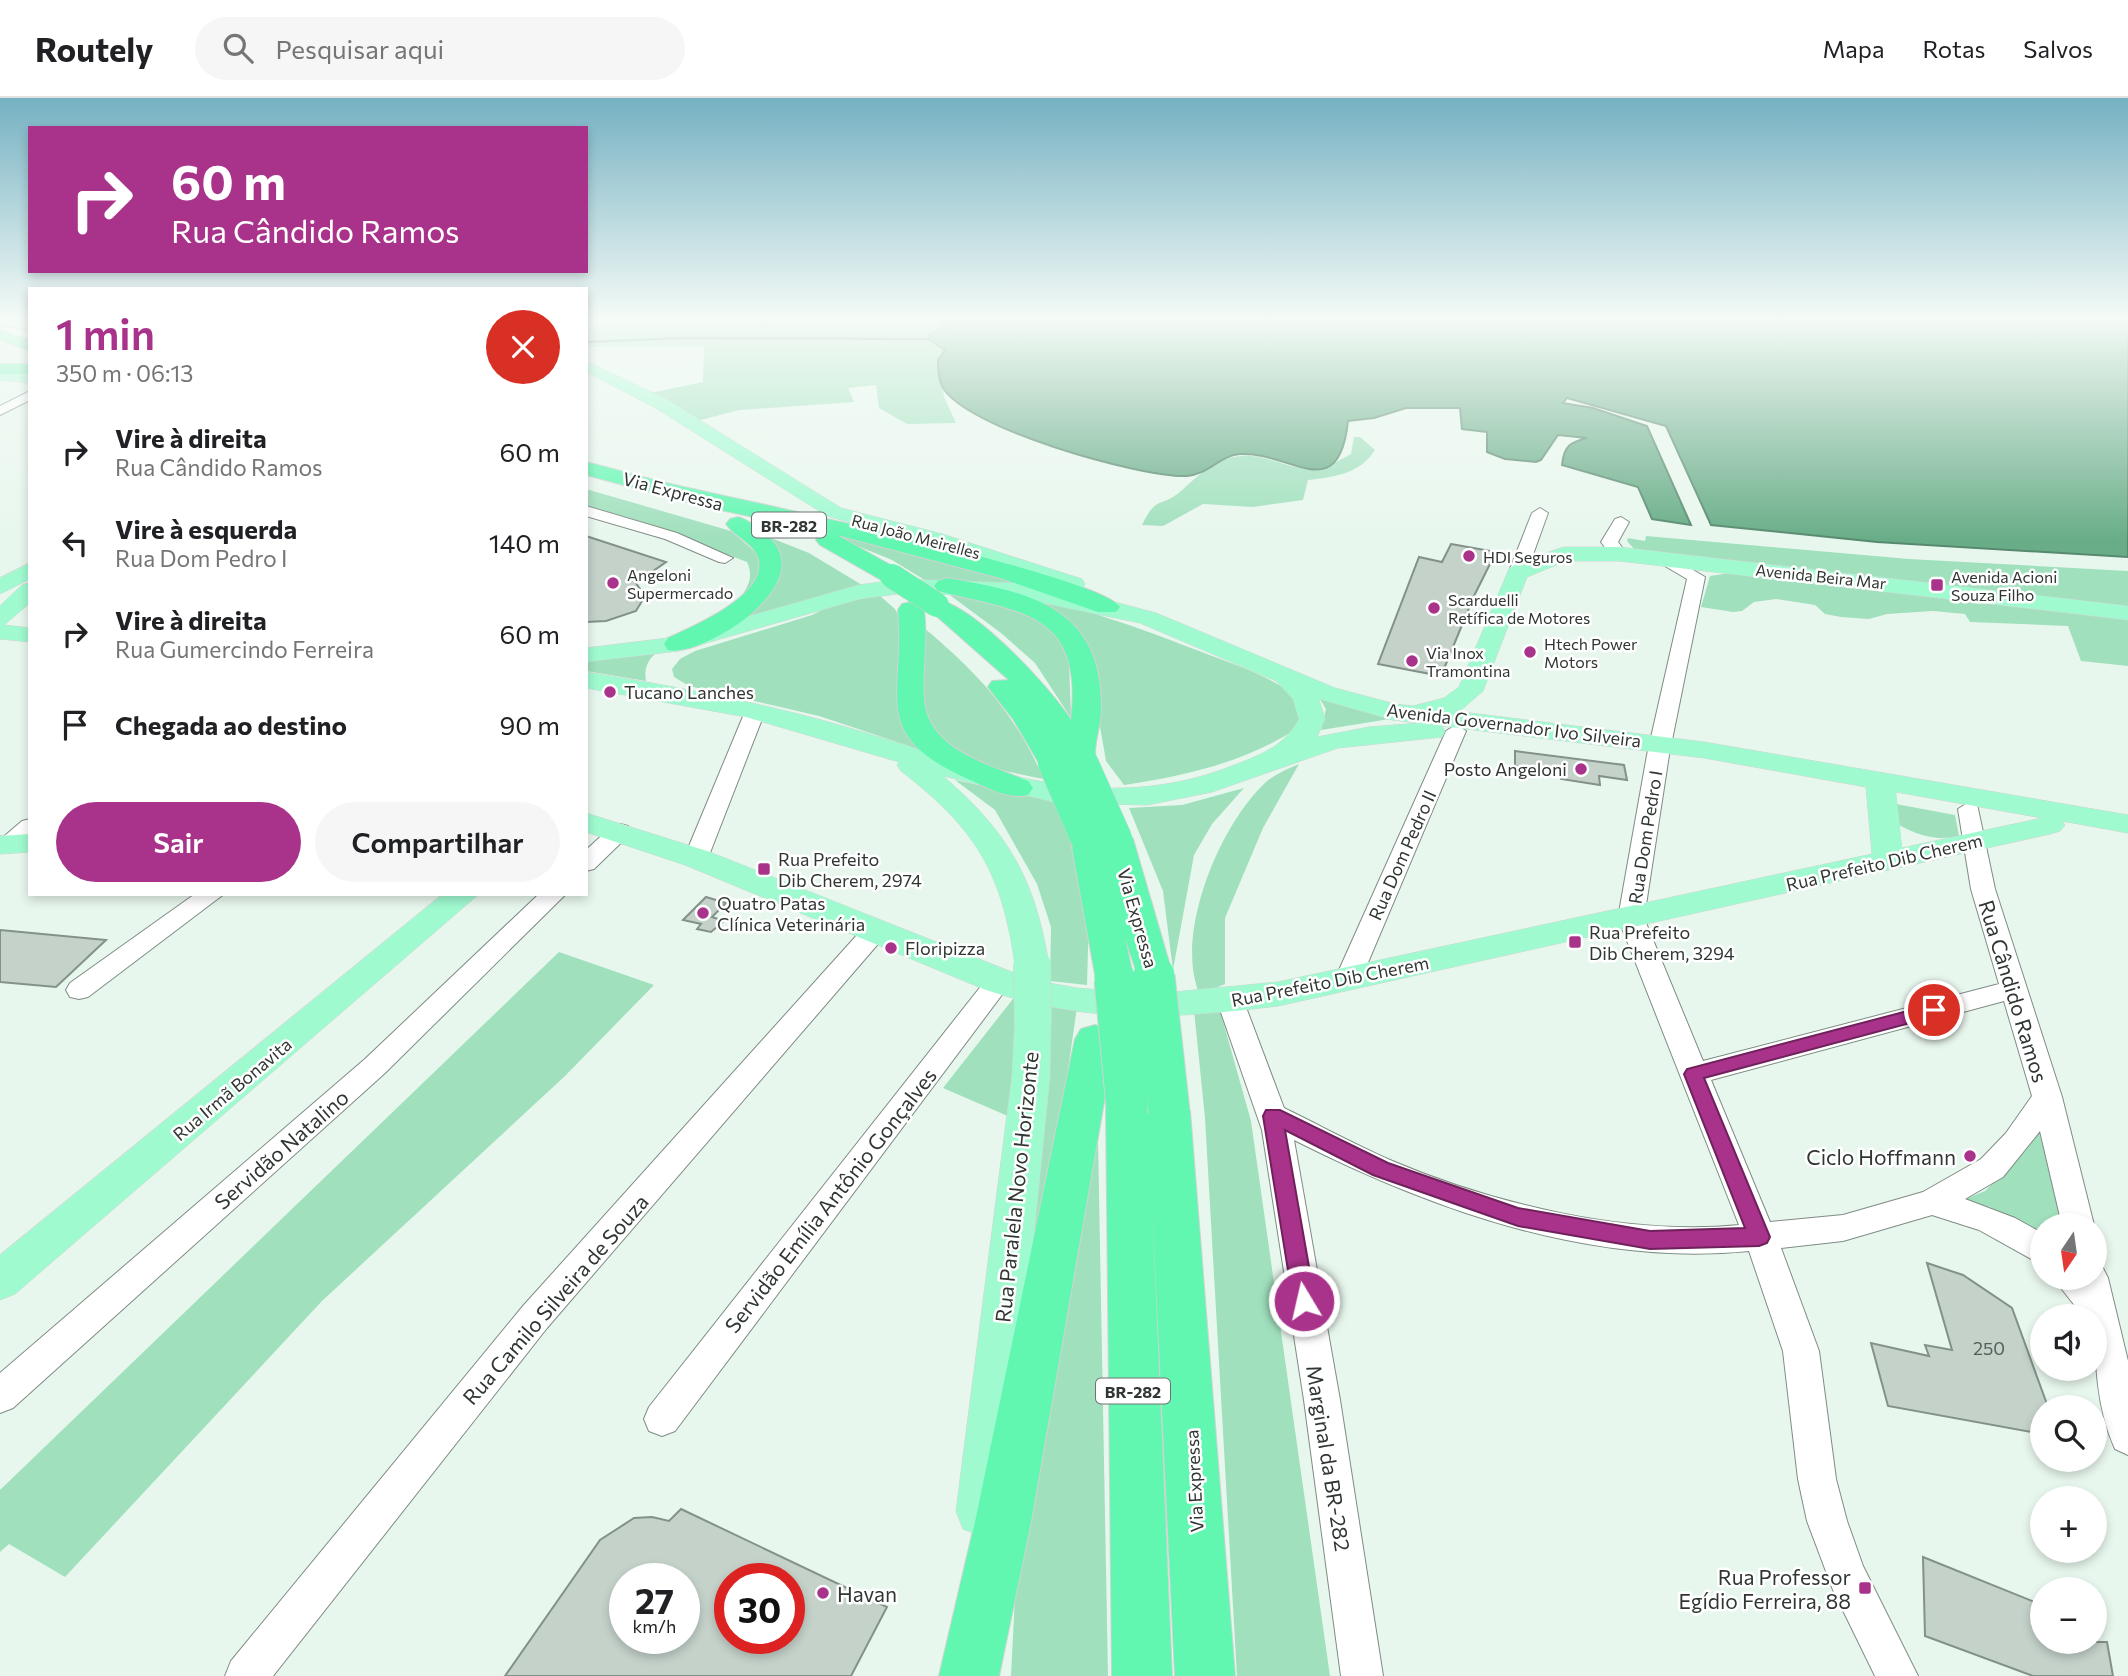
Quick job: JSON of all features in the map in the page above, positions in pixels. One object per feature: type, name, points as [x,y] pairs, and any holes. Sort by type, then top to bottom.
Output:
[{"type":"highway","name":"Via Expressa","points":[[588,469],[806,530],[852,551],[882,579]]},
{"type":"highway","name":"Via Expressa","points":[[588,482],[805,546],[932,600],[954,640],[993,676],[1026,716],[1072,761],[1154,976],[1148,1109],[1142,1676]]},
{"type":"highway","points":[[679,493],[791,517],[996,569],[1066,589],[1107,607]]},
{"type":"highway","points":[[678,644],[738,610],[765,587],[773,572],[772,559],[764,545],[738,524]]},
{"type":"highway","points":[[1017,788],[940,752],[925,740],[912,721],[909,700],[913,652],[932,600],[1000,595],[1024,603],[1048,616],[1070,634],[1087,691],[1089,719],[1072,761]]},
{"type":"highway","name":"Via Expressa","points":[[1102,841],[1109,979],[1148,1109],[1205,1676]]},
{"type":"highway","points":[[970,1676],[1003,1522],[1109,979]]},
{"type":"main road","name":"Rua João Meirelles","points":[[640,393],[834,512],[934,539],[1058,578],[1148,618]]},
{"type":"main road","points":[[744,455],[746,461],[736,471],[741,477],[762,479],[770,472]]},
{"type":"main road","name":"Avenida Beira Mar","points":[[1526,564],[1572,554],[1619,554],[2128,613]]},
{"type":"main road","points":[[1371,706],[1420,709],[1442,707],[1463,699],[1476,680],[1526,564]]},
{"type":"main road","points":[[0,587],[28,571]]},
{"type":"main road","name":"Avenida Governador Ivo Silveira","points":[[588,654],[678,644],[858,592],[904,586],[932,600],[1014,590],[1107,607],[1148,618],[1282,676],[1371,706],[1415,715],[1660,750],[2128,824]]},
{"type":"main road","points":[[12,616],[28,593]]},
{"type":"main road","points":[[0,632],[28,635]]},
{"type":"main road","points":[[665,692],[657,681],[657,668],[665,655],[678,644]]},
{"type":"main road","points":[[0,646],[28,645]]},
{"type":"main road","points":[[1273,760],[1301,741],[1312,719],[1305,696],[1282,676]]},
{"type":"main road","name":"Avenida Governador Ivo Silveira","points":[[588,680],[665,692],[840,734],[970,777],[1017,788],[1090,797],[1168,793],[1203,785],[1318,745],[1365,736],[1456,731],[1660,750]]},
{"type":"main road","name":"Rua Paralela Novo Horizonte","points":[[889,751],[931,782],[976,825],[1009,877],[1023,908],[1032,965],[1031,1076],[964,1676]]},
{"type":"main road","points":[[1881,786],[1888,861]]},
{"type":"main road","name":"Avenida Governador Ivo Silveira","points":[[1881,786],[1969,809],[2128,840]]},
{"type":"main road","name":"Rua Prefeito Dib Cherem","points":[[588,823],[696,858],[998,982],[1030,992],[1120,1005],[1188,1005],[1231,1001],[1348,979],[2050,825]]},
{"type":"main road","points":[[1885,830],[1900,839],[1940,849]]},
{"type":"main road","name":"Rua Irmã Bonavita","points":[[0,1281],[461,896]]},
{"type":"street","points":[[0,396],[28,396]]},
{"type":"street","points":[[0,411],[28,397]]},
{"type":"street","points":[[588,512],[671,536],[725,558]]},
{"type":"street","points":[[1526,564],[1540,513]]},
{"type":"street","points":[[1619,554],[1609,542],[1621,522]]},
{"type":"street","name":"Rua Dom Pedro I","points":[[1666,559],[1696,577],[1660,750],[1631,918],[1781,1289],[1801,1351],[1818,1479],[1827,1521],[1847,1576],[1897,1676]]},
{"type":"street","points":[[696,858],[754,714]]},
{"type":"street","name":"Rua Dom Pedro II","points":[[1348,979],[1456,731]]},
{"type":"street","name":"Rua Cândido Ramos","points":[[1273,1116],[1380,1169],[1518,1217],[1650,1240],[1759,1237],[1843,1228],[1932,1202],[1992,1168],[2017,1141],[2047,1097],[1983,889],[1969,809]]},
{"type":"street","points":[[588,861],[620,831]]},
{"type":"street","points":[[79,990],[209,896]]},
{"type":"street","name":"Servidão Natalino","points":[[0,1396],[366,1074],[552,896]]},
{"type":"street","name":"Rua Camilo Silveira de Souza","points":[[246,1676],[535,1317],[875,931]]},
{"type":"street","name":"Servidão Emília Antônio Gonçalves","points":[[662,1419],[998,982]]},
{"type":"street","points":[[1693,1074],[2014,989]]},
{"type":"street","points":[[1231,1001],[1273,1116]]},
{"type":"street","points":[[2047,1097],[2075,1213]]},
{"type":"street","name":"Marginal da BR-282","points":[[1273,1116],[1322,1400],[1362,1676]]},
{"type":"street","points":[[1932,1202],[1976,1214],[2003,1226],[2030,1243]]},
{"type":"street","points":[[2095,1293],[2128,1437]]},
{"type":"shaded area","points":[[650,393],[850,393],[854,402],[739,410],[697,421]]},
{"type":"shaded area","points":[[877,393],[943,393],[956,423],[907,424],[879,408]]},
{"type":"shaded area","points":[[948,393],[2128,393],[2128,557],[1877,542],[1711,525],[1666,426],[1567,398],[1563,403],[1593,408],[1647,426],[1691,525],[1652,519],[1638,487],[1562,465],[1569,446],[1587,438],[1558,435],[1541,460],[1536,462],[1505,459],[1487,452],[1487,432],[1462,429],[1460,408],[1406,408],[1374,418],[1348,421],[1343,447],[1334,462],[1323,469],[1309,469],[1259,455],[1240,454],[1187,476],[1133,469],[1056,448],[983,418],[957,402]]},
{"type":"shaded area","points":[[1354,437],[1360,437],[1375,450],[1369,458],[1346,473],[1308,480],[1303,500],[1253,507],[1203,504],[1163,526],[1142,525],[1155,505],[1174,496],[1208,468],[1223,460],[1252,456],[1295,467],[1316,469],[1351,454]]},
{"type":"shaded area","points":[[588,490],[731,531],[759,555],[760,577],[740,599],[750,577],[747,562],[636,520],[588,508]]},
{"type":"shaded area","points":[[816,529],[1058,590],[928,582],[892,560]]},
{"type":"shaded area","points":[[766,536],[809,553],[862,585],[735,621],[768,595],[780,575],[776,551]]},
{"type":"shaded area","points":[[1646,536],[1909,559],[2128,571],[2128,606],[1634,549],[1627,541],[1628,538],[1645,541]]},
{"type":"shaded area","points":[[1736,572],[2128,618],[2128,666],[2081,661],[2068,626],[1970,622],[1965,614],[1933,611],[1887,614],[1869,619],[1841,617],[1825,614],[1815,605],[1776,599],[1754,602],[1742,611],[1733,612],[1701,607],[1710,576]]},
{"type":"shaded area","points":[[947,593],[1020,606],[1061,633],[1069,660],[1071,718],[1035,663],[1001,633]]},
{"type":"shaded area","points":[[1016,594],[1110,619],[1255,673],[1304,702],[1299,727],[1258,750],[1215,766],[1124,785],[1106,761],[1088,658]]},
{"type":"shaded area","points":[[879,595],[895,609],[903,624],[903,724],[918,749],[819,716],[689,686],[674,677],[672,669],[680,659],[695,651],[812,615],[832,605]]},
{"type":"shaded area","points":[[923,627],[962,661],[993,696],[1020,733],[1044,779],[980,764],[953,751],[925,730],[921,656]]},
{"type":"shaded area","points":[[655,654],[647,666],[646,681],[588,671],[588,661]]},
{"type":"shaded area","points":[[1318,696],[1396,718],[1321,730],[1326,709]]},
{"type":"shaded area","points":[[1299,764],[1263,828],[1225,918],[1225,984],[1208,991],[1200,1000],[1192,946],[1195,921],[1211,868],[1235,820],[1250,799],[1270,779]]},
{"type":"shaded area","points":[[955,780],[1057,801],[1078,851],[1089,913],[1087,985],[1050,981],[1051,927],[1037,884],[995,810]]},
{"type":"shaded area","points":[[1244,788],[1212,824],[1194,855],[1173,970],[1163,891],[1129,808],[1182,805]]},
{"type":"shaded area","points":[[1896,804],[1955,815],[1959,836],[1928,836],[1899,825]]},
{"type":"shaded area","points":[[559,952],[654,985],[565,1076],[322,1301],[65,1577],[9,1544],[0,1552],[0,1490]]},
{"type":"shaded area","points":[[1016,995],[1010,1117],[943,1088]]},
{"type":"shaded area","points":[[1043,1003],[1077,1007],[1064,1098],[1009,1382]]},
{"type":"shaded area","points":[[1219,1007],[1251,1121],[1330,1676],[1237,1676],[1205,1118],[1194,1010]]},
{"type":"shaded area","points":[[2036,1121],[2061,1213],[2030,1213],[2030,1231],[1990,1207],[1963,1200],[1985,1191],[2026,1150]]},
{"type":"shaded area","points":[[1098,1139],[1108,1676],[1011,1676],[1017,1556]]},
{"type":"building","name":"Angeloni Supermercado","points":[[588,537],[666,562],[636,583],[645,596],[636,611],[606,621],[588,622]]},
{"type":"building","name":"Scarduelli Retífica de Motores","points":[[1451,544],[1496,552],[1474,596],[1441,676],[1378,664],[1419,557],[1442,562]]},
{"type":"building","name":"Posto Angeloni","points":[[1515,751],[1624,765],[1627,780],[1599,776],[1600,785],[1561,779],[1560,771],[1515,766]]},
{"type":"building","name":"Quatro Patas Clínica Veterinária","points":[[706,897],[726,903],[712,917],[724,921],[711,932],[697,929],[701,924],[683,920]]},
{"type":"building","points":[[0,930],[106,940],[56,987],[0,982]]},
{"type":"building","points":[[1927,1263],[1963,1275],[2012,1308],[2030,1358],[2030,1381],[2039,1381],[2044,1395],[2030,1395],[2030,1432],[1888,1406],[1871,1343],[1929,1356],[1925,1345],[1952,1350]]},
{"type":"building","name":"Havan","points":[[681,1509],[795,1563],[714,1563],[714,1654],[805,1654],[805,1568],[887,1607],[851,1676],[505,1676],[600,1540],[634,1518],[652,1517],[669,1521]]},
{"type":"building","points":[[1923,1557],[2030,1600],[2030,1654],[2107,1654],[2107,1642],[2113,1676],[2033,1676],[1925,1636]]},
{"type":"place","name":"HDI Seguros","points":[[1469,556]]},
{"type":"place","name":"Angeloni Supermercado","points":[[613,583]]},
{"type":"place","name":"Avenida Acioni Souza Filho","points":[[1937,585]]},
{"type":"place","name":"Scarduelli Retífica de Motores","points":[[1434,608]]},
{"type":"place","name":"Htech Power Motors","points":[[1530,652]]},
{"type":"place","name":"Via Inox Tramontina","points":[[1412,661]]},
{"type":"place","name":"Tucano Lanches","points":[[610,692]]},
{"type":"place","name":"Posto Angeloni","points":[[1581,769]]},
{"type":"place","name":"Rua Prefeito Dib Cherem, 2974","points":[[764,869]]},
{"type":"place","name":"Quatro Patas Clínica Veterinária","points":[[703,913]]},
{"type":"place","name":"Rua Prefeito Dib Cherem, 3294","points":[[1575,942]]},
{"type":"place","name":"Floripizza","points":[[891,948]]},
{"type":"place","name":"Ciclo Hoffmann","points":[[1970,1156]]},
{"type":"place","name":"Rua Professor Egídio Ferreira, 88","points":[[1865,1588]]},
{"type":"place","name":"Havan","points":[[823,1593]]},
{"type":"route","points":[[1304,1301],[1273,1116],[1380,1169],[1448,1195],[1518,1217],[1597,1233],[1650,1240],[1759,1237],[1693,1074],[1934,1010]]}]
